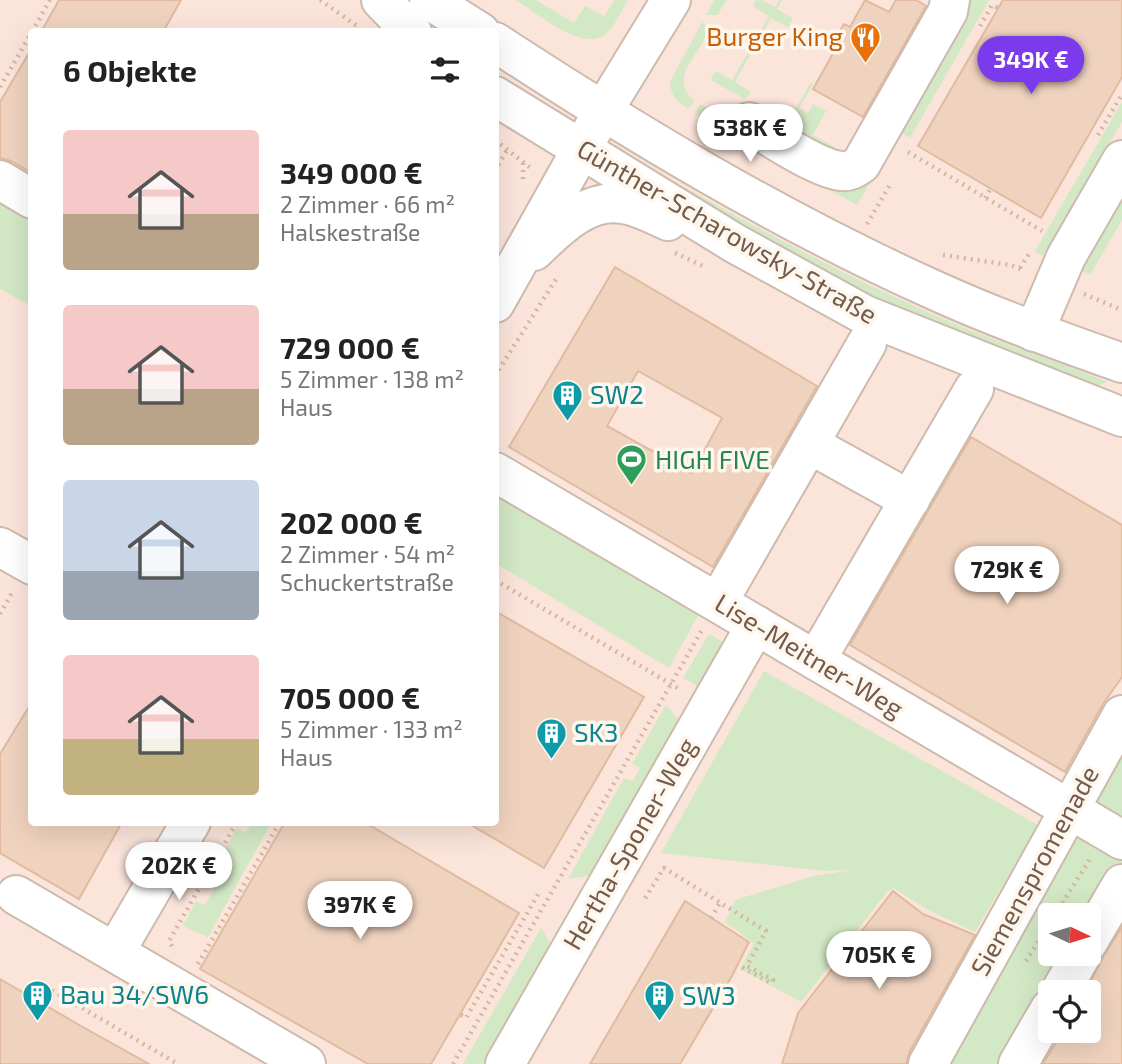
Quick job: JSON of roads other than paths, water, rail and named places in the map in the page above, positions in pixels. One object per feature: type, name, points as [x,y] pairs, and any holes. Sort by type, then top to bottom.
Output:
[{"type":"street","points":[[381,0],[408,28]]},
{"type":"street","points":[[429,0],[474,28]]},
{"type":"street","points":[[499,296],[581,148],[671,0]]},
{"type":"street","points":[[749,122],[824,166],[839,171],[855,169],[861,164],[948,10],[950,0]]},
{"type":"street","name":"Günther-Scharowsky-Straße","points":[[499,44],[603,111],[730,187],[872,261],[935,291],[1034,332],[1122,363]]},
{"type":"street","name":"Günther-Scharowsky-Straße","points":[[499,98],[734,243],[865,315],[1044,387],[1118,405]]},
{"type":"street","points":[[1034,332],[1054,282],[1122,160]]},
{"type":"street","points":[[0,180],[28,197]]},
{"type":"street","points":[[515,268],[561,225],[597,205],[611,203],[625,204],[734,243]]},
{"type":"street","points":[[718,602],[867,343]]},
{"type":"street","points":[[816,660],[974,389]]},
{"type":"street","points":[[809,444],[910,499]]},
{"type":"street","name":"Lise-Meitner-Weg","points":[[499,474],[1115,835]]},
{"type":"street","points":[[0,547],[28,563]]},
{"type":"street","name":"Hertha-Sponer-Weg","points":[[505,1064],[756,625]]},
{"type":"street","name":"Siemenspromenade","points":[[928,1064],[1122,715]]},
{"type":"street","points":[[115,952],[189,826]]},
{"type":"street","points":[[1101,920],[1122,884]]},
{"type":"street","points":[[16,895],[306,1064]]},
{"type":"street","points":[[1018,1064],[1038,1030]]},
{"type":"place","name":"Burger King","points":[[866,64]]},
{"type":"place","name":"SW2","points":[[567,422]]},
{"type":"place","name":"HIGH FIVE","points":[[632,487]]},
{"type":"place","name":"SK3","points":[[551,760]]},
{"type":"place","name":"Bau 34/SW6","points":[[37,1022]]},
{"type":"place","name":"SW3","points":[[659,1023]]}]
